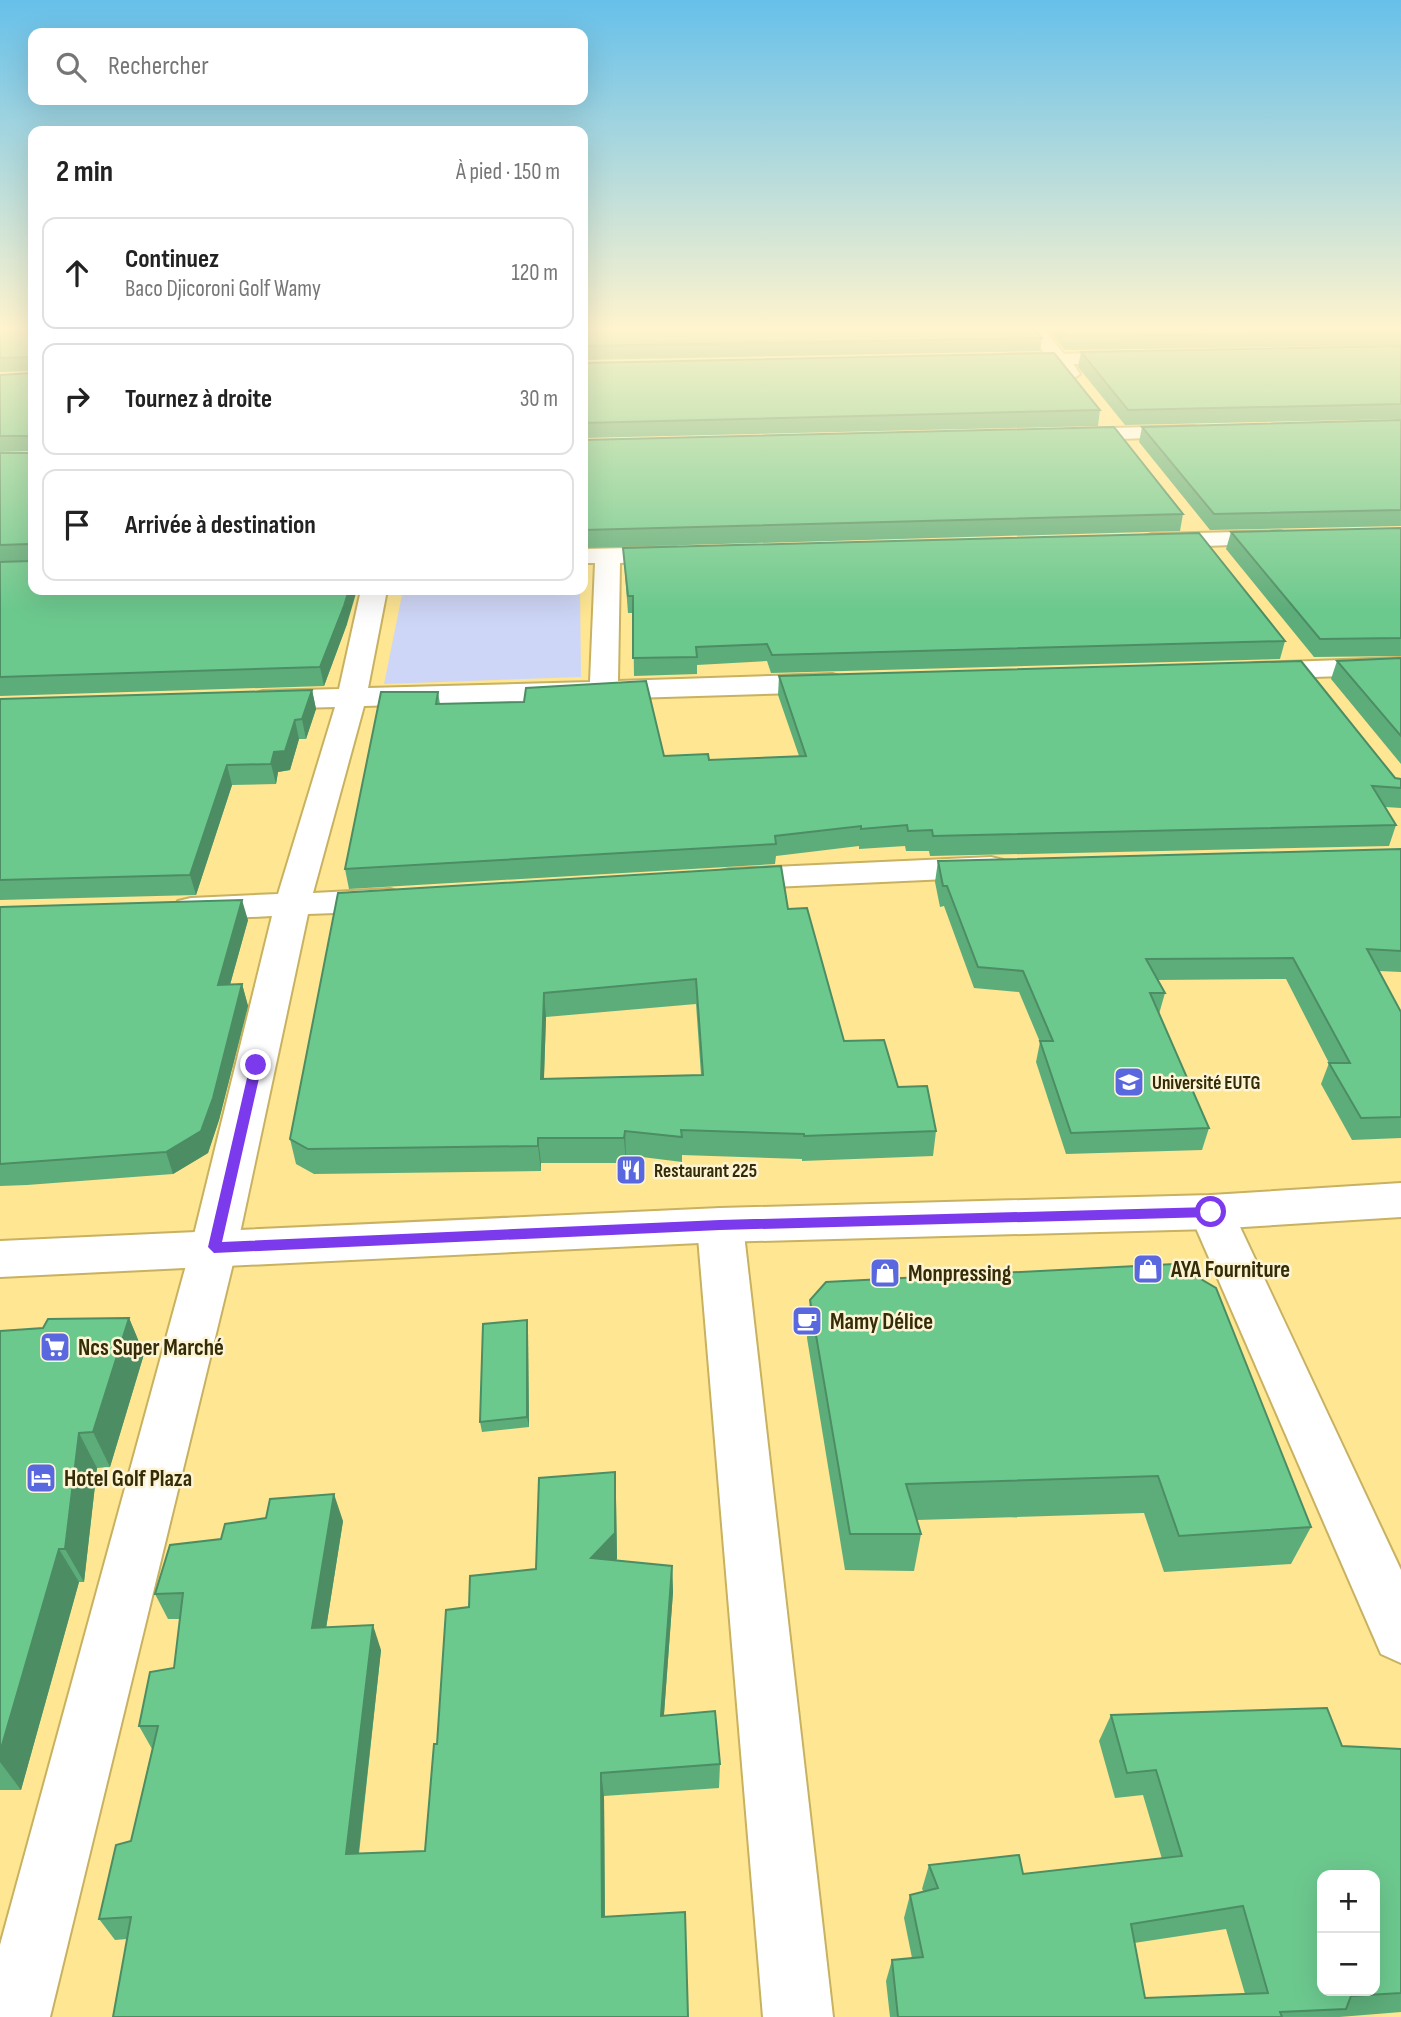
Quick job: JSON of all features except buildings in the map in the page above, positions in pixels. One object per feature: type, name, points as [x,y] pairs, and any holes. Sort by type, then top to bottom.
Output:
[{"type":"street","points":[[1107,421],[1133,455]]},
{"type":"street","points":[[1047,436],[1211,432]]},
{"type":"street","points":[[1184,519],[1218,562]]},
{"type":"street","points":[[1132,542],[1308,537]]},
{"type":"street","points":[[604,690],[595,556],[704,553]]},
{"type":"street","points":[[15,2017],[214,1247],[292,906],[352,697],[373,595]]},
{"type":"street","points":[[1223,672],[1401,667]]},
{"type":"street","points":[[230,701],[866,682]]},
{"type":"street","points":[[695,881],[890,870],[1028,866]]},
{"type":"street","points":[[153,910],[417,899]]},
{"type":"street","points":[[0,1259],[720,1225],[1211,1212],[1401,1200]]},
{"type":"street","points":[[1211,1212],[1401,1634]]},
{"type":"street","points":[[720,1225],[798,2017]]},
{"type":"shaded area","points":[[402,595],[580,595],[581,677],[384,684]]},
{"type":"place","name":"Université EUTG","points":[[1129,1082]]},
{"type":"place","name":"Restaurant 225","points":[[631,1170]]},
{"type":"place","name":"AYA Fourniture","points":[[1148,1269]]},
{"type":"place","name":"Monpressing","points":[[885,1273]]},
{"type":"place","name":"Mamy Délice","points":[[807,1321]]},
{"type":"place","name":"Ncs Super Marché","points":[[55,1347]]},
{"type":"place","name":"Hotel Golf Plaza","points":[[41,1478]]},
{"type":"route","points":[[256,1065],[214,1247],[720,1225],[1211,1212]]}]
